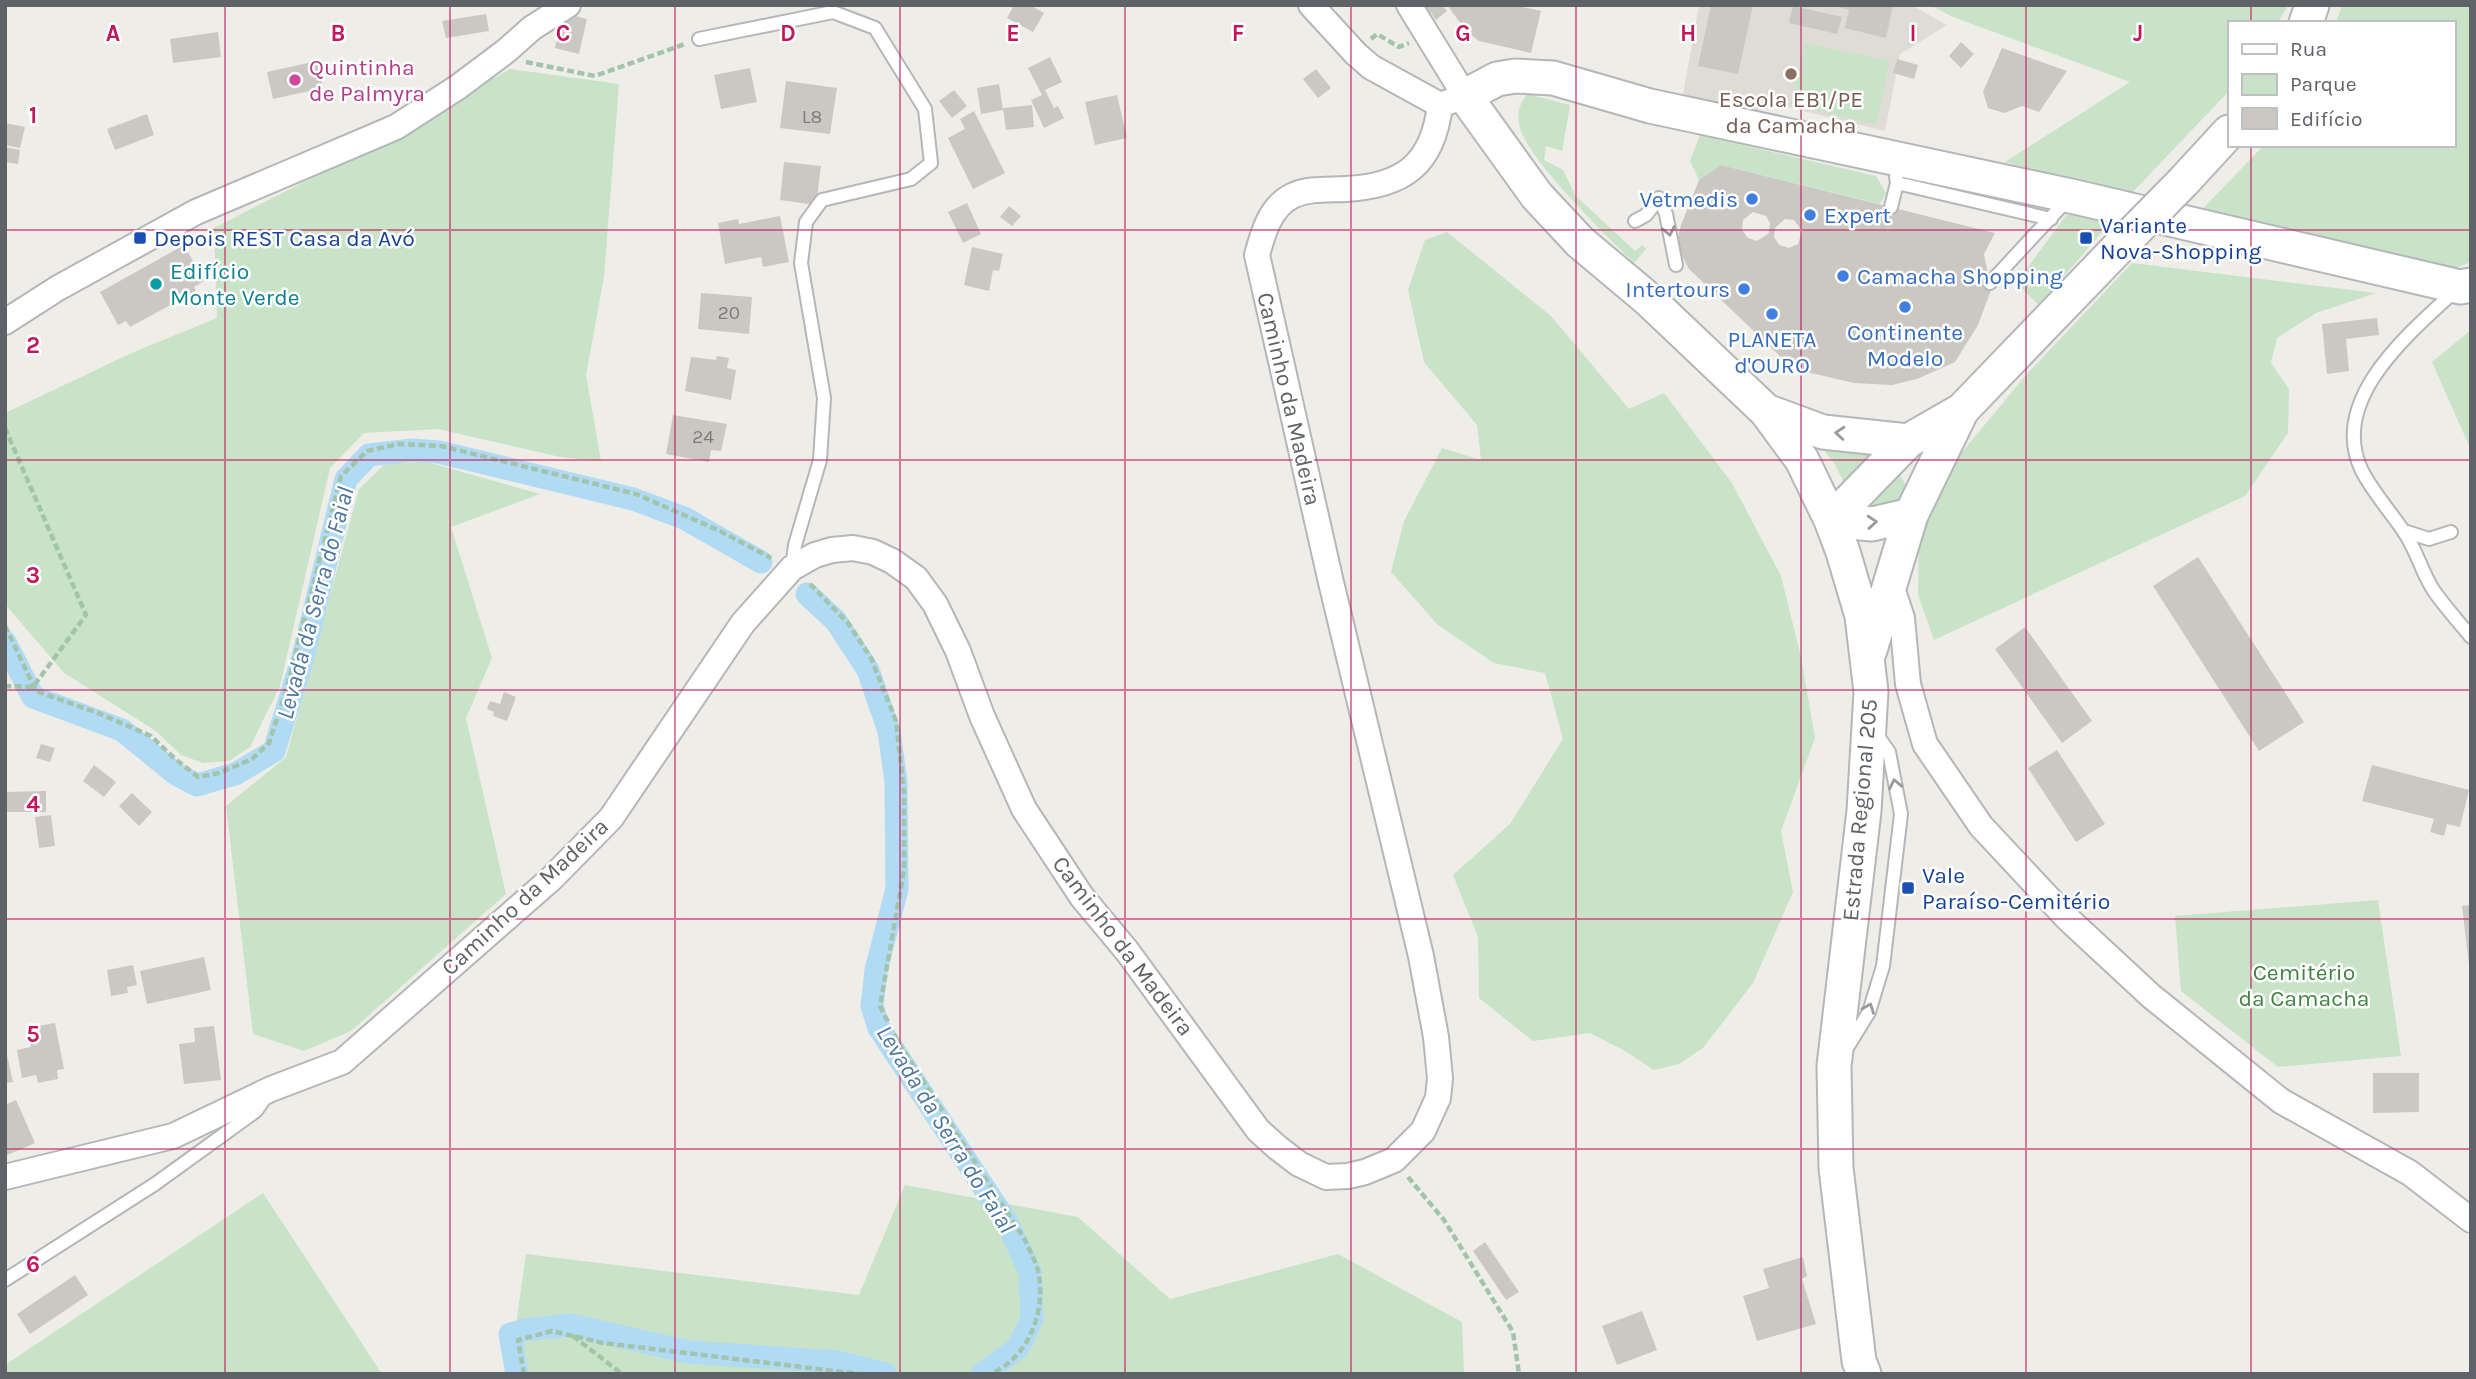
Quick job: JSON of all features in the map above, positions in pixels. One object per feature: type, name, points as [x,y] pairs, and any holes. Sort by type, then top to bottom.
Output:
[{"type":"main road","points":[[1452,100],[1506,77],[1553,78],[1895,171],[2061,208],[2465,286]]},
{"type":"main road","name":"Estrada Regional 205","points":[[1452,100],[1580,242],[1648,299],[1766,411],[1802,460],[1831,520],[1862,616],[1871,692],[1864,811],[1834,1066],[1836,1168],[1859,1361],[1864,1374]]},
{"type":"main road","points":[[1831,520],[1908,441],[1962,410],[2228,133]]},
{"type":"main road","points":[[1868,656],[1916,503],[1962,410]]},
{"type":"main road","points":[[1766,411],[1823,432],[1908,441]]},
{"type":"main road","points":[[1908,441],[1916,503]]},
{"type":"main road","points":[[1831,520],[1872,524],[1916,503]]},
{"type":"street","points":[[5,321],[58,288],[196,212],[396,127],[458,87],[532,28],[568,5]]},
{"type":"street","points":[[1311,5],[1371,67],[1452,100]]},
{"type":"street","points":[[1409,5],[1452,100]]},
{"type":"street","name":"Caminho da Madeira","points":[[5,1177],[173,1136],[271,1089],[342,1062],[551,879],[611,818],[743,623],[792,568],[815,555],[853,548],[873,552],[892,561],[916,578],[935,604],[958,651],[982,716],[1024,809],[1082,897],[1127,951],[1258,1130],[1299,1164],[1326,1177],[1348,1176],[1394,1160],[1423,1131],[1438,1098],[1440,1078],[1436,1037],[1421,956],[1327,564],[1257,255],[1262,234],[1273,212],[1292,196],[1310,191],[1375,186],[1404,176],[1414,168],[1433,139],[1452,100]]},
{"type":"street","points":[[1890,582],[1902,618],[1908,684],[1925,744],[1981,826],[2068,919],[2151,996],[2281,1101],[2410,1173],[2471,1220]]},
{"type":"lane","points":[[699,39],[833,12],[875,28],[925,109],[930,163],[911,179],[822,200],[807,222],[801,263],[824,398],[820,460],[795,545],[792,568]]},
{"type":"lane","points":[[1891,207],[1895,171]]},
{"type":"lane","points":[[1634,221],[1646,215],[1659,198],[1666,214],[1676,265]]},
{"type":"lane","points":[[1990,283],[2061,208]]},
{"type":"lane","points":[[2465,286],[2395,346],[2370,382],[2356,415],[2355,442],[2361,469],[2382,503],[2404,531],[2433,590],[2471,637]]},
{"type":"lane","points":[[2404,531],[2429,539],[2451,532]]},
{"type":"lane","points":[[5,1280],[155,1184],[256,1111],[271,1089]]},
{"type":"path","points":[[506,51],[513,59],[595,76],[699,39]]},
{"type":"path","points":[[5,428],[86,615],[28,687]]},
{"type":"path","points":[[5,685],[28,687],[151,736],[198,777],[219,773],[252,759],[269,743],[286,691],[341,476],[367,451],[398,444],[441,446],[636,494],[718,530],[792,568],[848,623],[871,658],[896,721],[904,792],[904,870],[880,1006],[897,1040],[1025,1240],[1038,1271],[1040,1314],[1028,1340],[1002,1369],[990,1374]]},
{"type":"path","points":[[5,626],[8,627],[28,687]]},
{"type":"path","points":[[1394,1160],[1444,1220],[1513,1332],[1519,1374]]},
{"type":"path","points":[[524,1374],[518,1340],[552,1331],[603,1343],[860,1374]]},
{"type":"path","points":[[570,1334],[622,1374]]},
{"type":"shaded area","name":"Escola EB1/PE da Camacha","points":[[1699,5],[1911,5],[1947,25],[1900,54],[1885,131],[1783,106],[1747,113],[1683,94]]},
{"type":"green space","points":[[1930,5],[2288,5],[2279,21],[2228,21],[2228,92],[2129,196],[2005,162],[2130,82],[1953,17]]},
{"type":"green space","points":[[2342,5],[2471,5],[2471,262],[2456,268],[2193,219],[2262,147],[2455,147],[2455,21],[2337,21]]},
{"type":"green space","points":[[1805,43],[1890,61],[1876,124],[1791,105]]},
{"type":"green space","points":[[510,69],[619,84],[604,277],[586,375],[601,461],[560,457],[438,429],[364,433],[330,468],[280,686],[250,747],[229,761],[203,763],[181,755],[156,731],[64,673],[5,604],[5,413],[134,352],[217,318],[214,228],[362,152]]},
{"type":"green space","points":[[1527,94],[1570,105],[1562,151],[1546,146],[1544,160],[1563,170],[1576,196],[1635,251],[1642,245],[1646,249],[1634,263],[1551,176],[1525,139],[1518,115]]},
{"type":"green space","points":[[1700,135],[1876,176],[1886,193],[1880,204],[1721,165],[1699,180],[1690,161]]},
{"type":"green space","points":[[2073,206],[2116,216],[2039,305],[2016,283]]},
{"type":"green space","points":[[1447,232],[1551,316],[1629,409],[1664,393],[1732,483],[1781,576],[1801,657],[1815,738],[1781,831],[1793,892],[1753,983],[1703,1048],[1679,1064],[1654,1070],[1590,1033],[1533,1041],[1479,998],[1478,937],[1453,875],[1510,824],[1563,739],[1545,673],[1494,663],[1438,625],[1391,572],[1404,521],[1442,448],[1481,460],[1477,425],[1424,362],[1408,290],[1425,240]]},
{"type":"green space","points":[[2132,263],[2376,293],[2316,313],[2277,338],[2271,363],[2289,389],[2288,433],[2245,496],[1934,640],[1918,595],[1919,529],[1938,481],[2027,374]]},
{"type":"green space","points":[[2471,330],[2471,450],[2432,362]]},
{"type":"green space","points":[[1818,443],[1879,449],[1859,466],[1846,486],[1834,463]]},
{"type":"green space","points":[[427,462],[540,494],[451,527],[492,658],[466,718],[506,894],[351,1031],[304,1051],[253,1034],[226,806],[286,757],[359,489],[386,463]]},
{"type":"green space","points":[[1893,474],[1900,475],[1907,487],[1901,500],[1861,513]]},
{"type":"green space","name":"Cemitério da Camacha","points":[[2378,900],[2401,1056],[2278,1067],[2181,991],[2175,916]]},
{"type":"green space","points":[[905,1185],[1078,1217],[1170,1299],[1338,1254],[1462,1322],[1464,1374],[509,1374],[526,1254],[859,1295]]},
{"type":"green space","points":[[263,1193],[382,1374],[5,1374],[5,1365]]},
{"type":"building","points":[[1014,5],[1030,5],[1044,13],[1033,32],[1007,18]]},
{"type":"building","points":[[1425,5],[1442,5],[1447,11],[1436,20]]},
{"type":"building","points":[[1447,5],[1514,5],[1541,11],[1531,53],[1479,41],[1467,32]]},
{"type":"building","points":[[1711,5],[1753,5],[1738,74],[1698,66]]},
{"type":"building","points":[[1833,5],[1893,5],[1886,38],[1845,28],[1849,10]]},
{"type":"building","points":[[1793,6],[1842,17],[1837,34],[1789,23]]},
{"type":"building","points":[[486,14],[489,31],[446,38],[442,21]]},
{"type":"building","points":[[572,15],[587,19],[579,54],[555,48],[560,25]]},
{"type":"building","points":[[218,32],[221,57],[173,63],[170,39]]},
{"type":"building","points":[[1961,42],[1974,54],[1961,68],[1949,56]]},
{"type":"building","points":[[2002,48],[2067,71],[2039,112],[2022,106],[2004,113],[1988,108],[1983,92]]},
{"type":"building","points":[[1050,57],[1062,82],[1045,90],[1054,108],[1058,106],[1064,118],[1044,128],[1031,100],[1042,95],[1028,68]]},
{"type":"building","points":[[1897,59],[1918,65],[1914,79],[1893,73]]},
{"type":"building","name":"Quintinha de Palmyra","points":[[317,61],[323,88],[273,99],[267,72]]},
{"type":"building","points":[[750,68],[757,102],[721,109],[714,75]]},
{"type":"building","points":[[1316,69],[1331,88],[1318,98],[1303,79]]},
{"type":"building","points":[[786,81],[837,88],[830,134],[780,128]]},
{"type":"building","points":[[999,84],[1003,110],[981,114],[977,88]]},
{"type":"building","points":[[954,90],[967,106],[952,118],[939,101]]},
{"type":"building","points":[[1117,95],[1127,138],[1095,145],[1085,102]]},
{"type":"building","points":[[1032,105],[1034,127],[1006,130],[1003,108]]},
{"type":"building","points":[[974,111],[1005,173],[973,189],[948,138],[965,129],[960,119]]},
{"type":"building","points":[[147,114],[154,135],[115,150],[107,129]]},
{"type":"building","points":[[5,123],[25,127],[20,148],[5,145]]},
{"type":"building","points":[[5,147],[20,150],[18,164],[5,162]]},
{"type":"building","points":[[784,162],[821,166],[816,205],[780,200]]},
{"type":"building","name":"Camacha Shopping","points":[[1721,165],[1995,233],[1984,254],[1991,290],[1978,325],[1955,362],[1917,379],[1892,385],[1854,383],[1811,373],[1788,364],[1689,269],[1676,245],[1699,180]],"holes":[[[1753,212],[1766,216],[1770,223],[1769,233],[1757,241],[1748,238],[1742,230],[1743,220]],[[1785,219],[1794,220],[1802,231],[1798,244],[1789,248],[1779,245],[1774,237],[1775,228]]]},
{"type":"building","points":[[967,203],[981,234],[963,243],[948,212]]},
{"type":"building","points":[[1009,206],[1021,216],[1012,226],[1000,217]]},
{"type":"building","points":[[780,216],[789,262],[763,267],[761,257],[725,264],[718,223],[738,219],[739,224]]},
{"type":"building","name":"Edifício Monte Verde","points":[[184,245],[204,281],[194,287],[196,291],[130,327],[126,321],[118,325],[100,292]]},
{"type":"building","points":[[972,247],[1003,254],[999,271],[993,270],[989,291],[964,285]]},
{"type":"building","points":[[701,293],[752,297],[749,334],[698,329]]},
{"type":"building","points":[[2377,318],[2379,335],[2346,339],[2349,371],[2327,374],[2322,324]]},
{"type":"building","points":[[717,356],[729,358],[727,368],[736,370],[731,400],[685,391],[691,357],[716,360]]},
{"type":"building","points":[[673,415],[727,424],[721,451],[711,450],[709,462],[666,454]]},
{"type":"building","points":[[2198,557],[2304,722],[2259,751],[2153,586]]},
{"type":"building","points":[[2025,627],[2092,721],[2062,743],[1995,649]]},
{"type":"building","points":[[504,692],[516,697],[507,721],[493,716],[494,712],[487,709],[490,701],[500,704]]},
{"type":"building","points":[[41,744],[55,748],[50,762],[36,758]]},
{"type":"building","points":[[2057,750],[2105,824],[2076,842],[2028,768]]},
{"type":"building","points":[[94,765],[116,782],[104,797],[83,781]]},
{"type":"building","points":[[2372,765],[2469,790],[2460,827],[2447,824],[2444,836],[2430,832],[2434,819],[2362,801]]},
{"type":"building","points":[[46,791],[46,812],[5,812],[5,792]]},
{"type":"building","points":[[132,793],[152,812],[139,826],[119,806]]},
{"type":"building","points":[[51,815],[55,846],[39,848],[35,817]]},
{"type":"building","points":[[2471,905],[2471,965],[2469,965],[2462,906]]},
{"type":"building","points":[[204,957],[211,990],[147,1004],[140,971]]},
{"type":"building","points":[[133,965],[137,985],[127,987],[128,993],[111,996],[107,970]]},
{"type":"building","points":[[55,1023],[64,1069],[57,1070],[58,1079],[38,1083],[36,1075],[22,1078],[17,1050],[31,1047],[27,1028]]},
{"type":"building","points":[[214,1026],[221,1080],[184,1084],[179,1044],[195,1042],[194,1028]]},
{"type":"building","points":[[5,1046],[13,1082],[5,1083]]},
{"type":"building","points":[[2373,1073],[2419,1073],[2419,1112],[2373,1113]]},
{"type":"building","points":[[16,1100],[35,1143],[5,1156],[5,1105]]},
{"type":"building","points":[[1485,1242],[1519,1292],[1506,1300],[1473,1251]]},
{"type":"building","points":[[1803,1257],[1807,1276],[1802,1279],[1816,1324],[1757,1341],[1743,1296],[1769,1288],[1763,1269]]},
{"type":"building","points":[[75,1275],[88,1295],[30,1334],[17,1314]]},
{"type":"building","points":[[1642,1311],[1657,1350],[1617,1365],[1602,1326]]},
{"type":"waterway","name":"Levada da Serra do Faial","points":[[5,642],[33,697],[122,730],[176,774],[197,785],[235,774],[274,751],[303,657],[346,479],[369,455],[412,450],[439,452],[633,499],[684,518],[761,562]]},
{"type":"waterway","name":"Levada da Serra do Faial","points":[[807,594],[836,621],[868,670],[889,731],[896,782],[897,889],[876,970],[872,1006],[879,1028],[1008,1224],[1030,1272],[1032,1319],[1018,1348],[982,1374]]},
{"type":"waterway","name":"Levada da Serra do Faial","points":[[517,1374],[510,1334],[571,1325],[688,1352],[837,1362],[885,1374]]},
{"type":"place","name":"Escola EB1/PE da Camacha","points":[[1791,74]]},
{"type":"place","name":"Quintinha de Palmyra","points":[[295,80]]},
{"type":"place","name":"Vetmedis","points":[[1752,199]]},
{"type":"place","name":"Expert","points":[[1810,215]]},
{"type":"place","name":"Depois REST Casa da Avó","points":[[140,238]]},
{"type":"place","name":"Variante Nova-Shopping","points":[[2086,238]]},
{"type":"place","name":"Camacha Shopping","points":[[1843,276]]},
{"type":"place","name":"Edifício Monte Verde","points":[[156,284]]},
{"type":"place","name":"Intertours","points":[[1744,289]]},
{"type":"place","name":"Continente Modelo","points":[[1905,307]]},
{"type":"place","name":"PLANETA d'OURO","points":[[1772,314]]},
{"type":"place","name":"Vale Paraíso-Cemitério","points":[[1908,888]]}]
